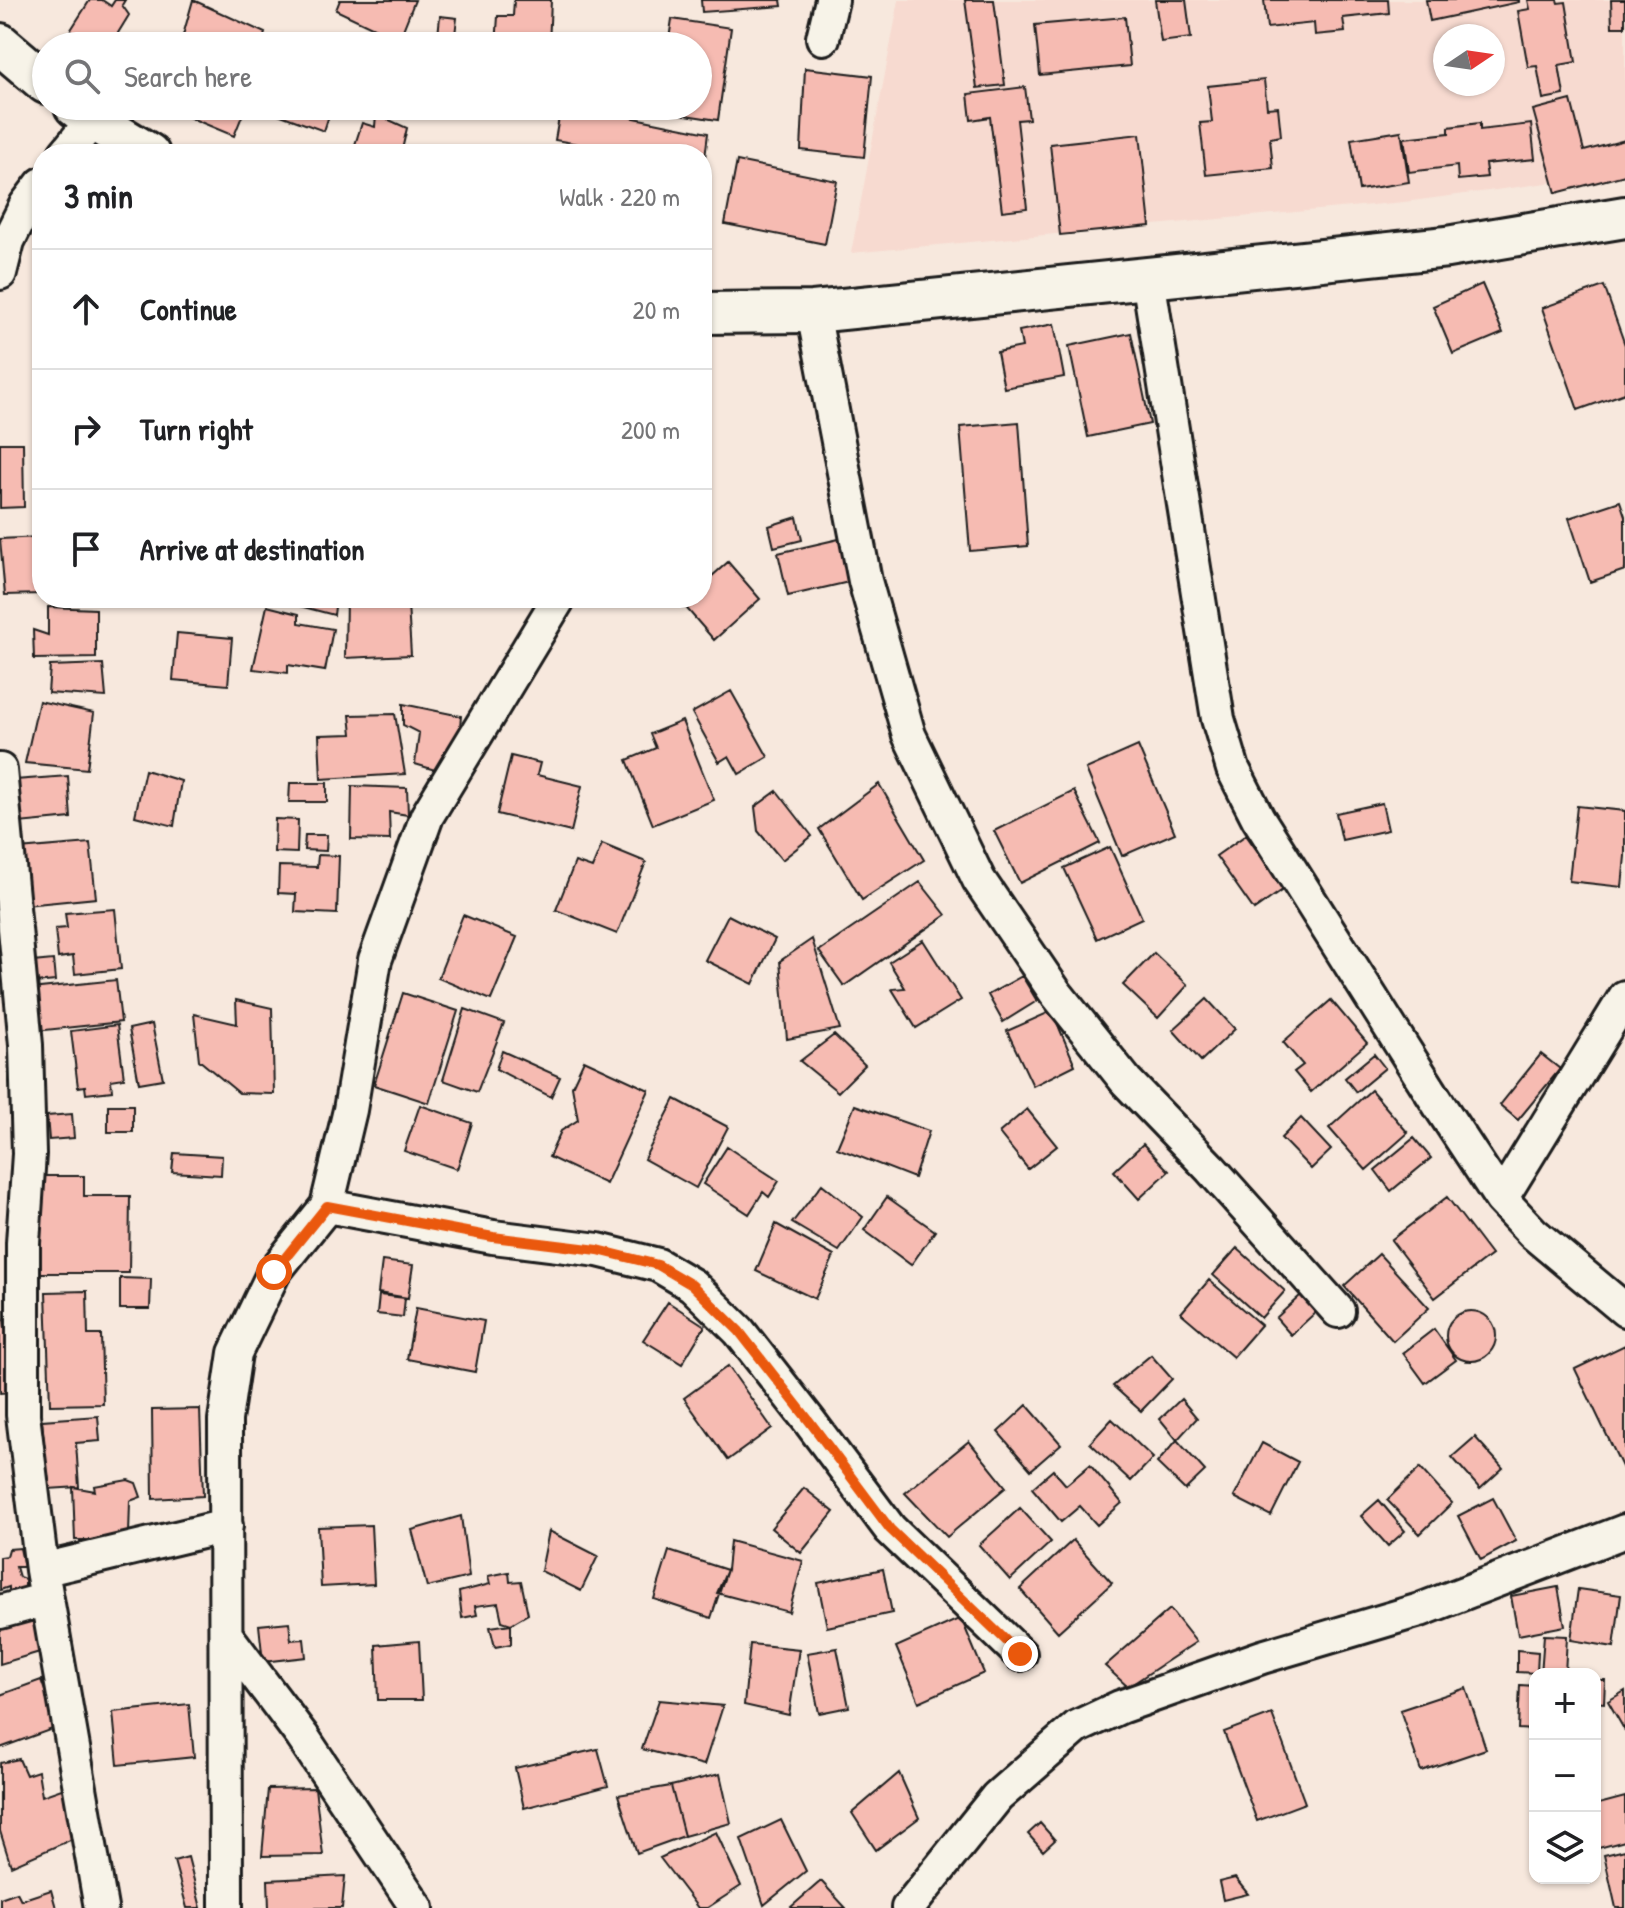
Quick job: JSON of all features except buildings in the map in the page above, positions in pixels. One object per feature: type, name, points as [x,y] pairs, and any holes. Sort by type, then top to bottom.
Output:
[{"type":"street","points":[[823,38],[832,0]]},
{"type":"street","points":[[0,44],[32,71]]},
{"type":"street","points":[[70,144],[81,120]]},
{"type":"street","points":[[95,120],[133,144]]},
{"type":"street","points":[[0,273],[8,241],[32,197]]},
{"type":"street","points":[[712,313],[813,312],[1447,247],[1625,217]]},
{"type":"street","points":[[1148,278],[1218,719],[1233,769],[1258,818],[1501,1199],[1533,1233],[1625,1310]]},
{"type":"street","points":[[813,312],[865,581],[909,735],[979,880],[1055,992],[1126,1081],[1211,1169],[1338,1311]]},
{"type":"street","points":[[226,1908],[225,1420],[235,1353],[274,1272],[327,1206],[350,1110],[375,960],[427,816],[553,608]]},
{"type":"street","points":[[0,770],[26,1060],[29,1154],[12,1418],[101,1908]]},
{"type":"street","points":[[1501,1199],[1625,997]]},
{"type":"street","points":[[327,1206],[493,1237],[598,1250],[658,1265],[692,1285],[739,1331],[890,1529],[1020,1654]]},
{"type":"street","points":[[0,1612],[44,1584],[226,1526]]},
{"type":"street","points":[[908,1908],[997,1797],[1077,1727],[1120,1707],[1262,1657],[1420,1610],[1625,1531]]},
{"type":"street","points":[[226,1635],[302,1736],[417,1908]]},
{"type":"shaded area","points":[[899,0],[1625,0],[1625,164],[1585,178],[1404,202],[851,253]]},
{"type":"route","points":[[274,1272],[327,1206],[493,1237],[598,1250],[658,1265],[692,1285],[739,1331],[890,1529],[1020,1654]]}]
